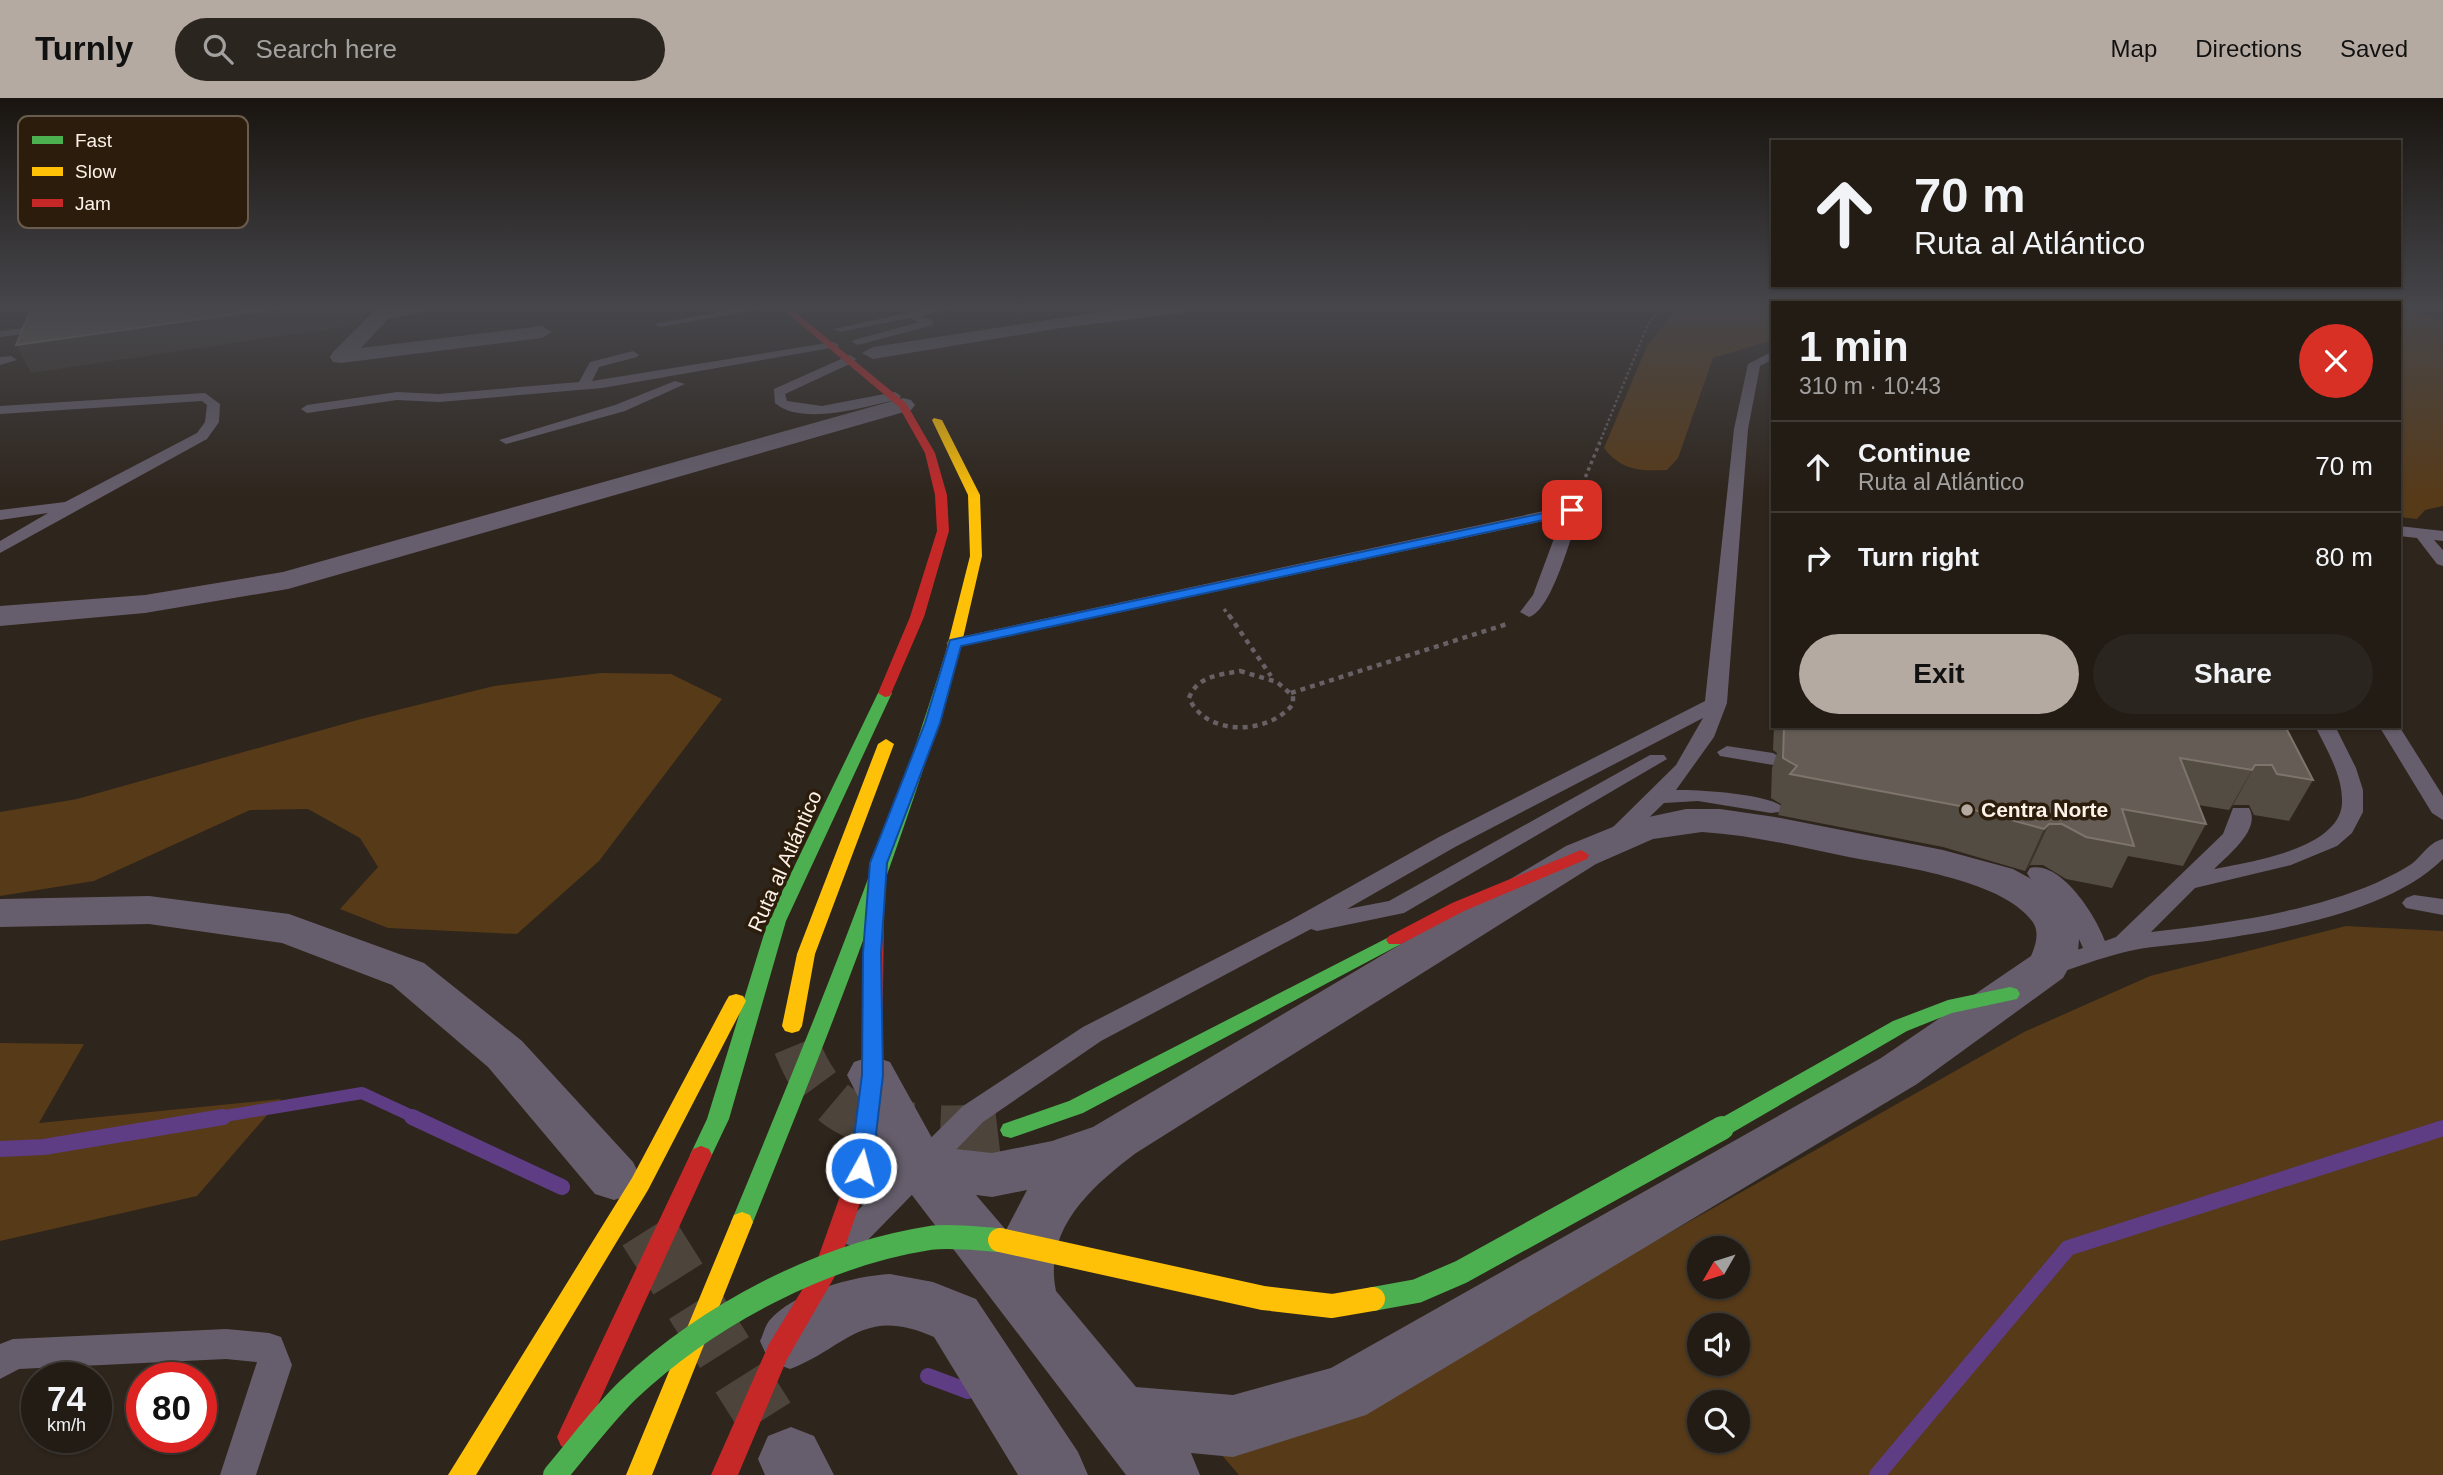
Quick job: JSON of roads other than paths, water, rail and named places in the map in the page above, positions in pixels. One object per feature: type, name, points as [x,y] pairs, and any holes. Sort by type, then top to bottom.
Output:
[{"type":"highway","name":"Ruta al Atlántico","points":[[639,1475],[828,1009],[879,863],[933,723],[976,555],[974,495],[953,448],[908,401],[867,371]]},
{"type":"highway","name":"Ruta al Atlántico","points":[[555,1475],[598,1372],[718,1119],[777,921],[897,668],[917,617],[943,531],[941,495],[930,453],[908,401]]},
{"type":"highway","points":[[916,661],[935,609],[943,572],[943,531]]},
{"type":"highway","points":[[792,1026],[794,989],[808,942],[850,841],[893,725]]},
{"type":"highway","points":[[1011,1130],[1097,1097],[1353,964],[1458,906],[1598,846]]},
{"type":"highway","points":[[724,1475],[778,1352],[823,1276],[861,1168],[872,1075],[872,953],[879,863]]},
{"type":"highway","points":[[461,1475],[640,1184],[777,921]]},
{"type":"highway","points":[[555,1475],[628,1390],[718,1320],[770,1289],[856,1257],[932,1238],[1008,1240],[1263,1298],[1332,1306],[1373,1301],[1417,1291],[1461,1272],[1900,1026],[2028,981]]},
{"type":"street","points":[[0,616],[106,610],[218,596],[288,580],[908,401]]},
{"type":"street","points":[[872,1075],[921,1167],[1028,1300],[1143,1456],[1233,1426],[1344,1394],[1887,1079],[2028,981],[2059,947],[2056,922],[2033,899],[1999,880],[1950,864],[1744,824],[1699,820],[1651,827],[1598,846],[1117,1138],[1083,1162],[1055,1192],[1042,1216],[1024,1268],[1028,1300]]},
{"type":"street","points":[[0,913],[149,910],[289,929],[408,974],[505,1054],[614,1178]]},
{"type":"street","points":[[921,1167],[992,1175],[1057,1162],[1117,1138]]},
{"type":"street","points":[[778,1352],[804,1328],[835,1311],[856,1304],[899,1299],[929,1305],[955,1318],[1055,1475]]},
{"type":"lane","points":[[584,385],[591,371]]},
{"type":"lane","points":[[306,409],[397,396],[439,398],[655,378],[691,371]]},
{"type":"lane","points":[[506,440],[620,408],[654,391],[688,381],[753,371]]},
{"type":"lane","points":[[819,371],[778,392],[781,403],[793,410],[810,410],[908,401]]},
{"type":"lane","points":[[1598,846],[1659,797],[1700,749],[1717,703],[1741,429],[1753,371]]},
{"type":"lane","points":[[0,410],[205,397],[214,404],[212,422],[202,436],[71,505],[0,548]]},
{"type":"lane","points":[[0,515],[71,505]]},
{"type":"lane","points":[[955,643],[1572,510],[1541,596],[1529,612]]},
{"type":"lane","points":[[2401,530],[2443,536]]},
{"type":"lane","points":[[2421,533],[2443,561]]},
{"type":"lane","points":[[823,1276],[859,1227],[973,1114],[1040,1067],[1092,1034],[1297,927],[1447,842],[1717,703]]},
{"type":"lane","points":[[2191,881],[2313,851],[2341,834],[2352,813],[2351,785],[2326,728]]},
{"type":"lane","points":[[2390,728],[2443,813]]},
{"type":"lane","points":[[1727,751],[1773,759]]},
{"type":"lane","points":[[1297,927],[1396,907],[1657,759]]},
{"type":"lane","points":[[1659,797],[1698,795],[1771,807]]},
{"type":"lane","points":[[2125,943],[2231,839],[2240,826],[2241,813]]},
{"type":"lane","points":[[2028,981],[2096,951],[2125,943],[2235,929],[2367,896],[2421,867],[2443,846]]},
{"type":"lane","points":[[2038,873],[2068,896],[2083,914],[2096,951]]},
{"type":"lane","points":[[2414,903],[2443,907]]},
{"type":"lane","points":[[1353,964],[1396,907]]},
{"type":"lane","points":[[0,1363],[13,1354],[226,1344],[269,1348],[275,1365],[238,1475]]},
{"type":"waterway","points":[[213,1118],[362,1093],[416,1118]]},
{"type":"waterway","points":[[0,1149],[44,1147],[223,1117]]},
{"type":"waterway","points":[[412,1117],[562,1187]]},
{"type":"waterway","points":[[1877,1475],[2068,1248],[2443,1128]]},
{"type":"waterway","points":[[928,1376],[968,1391]]},
{"type":"tunnel","points":[[796,1045],[820,1089],[837,1106],[860,1118]]},
{"type":"tunnel","points":[[855,1117],[894,1128],[932,1134],[1011,1130]]},
{"type":"tunnel","points":[[647,1230],[766,1418]]},
{"type":"place","name":"Centra Norte","points":[[1967,810]]}]
